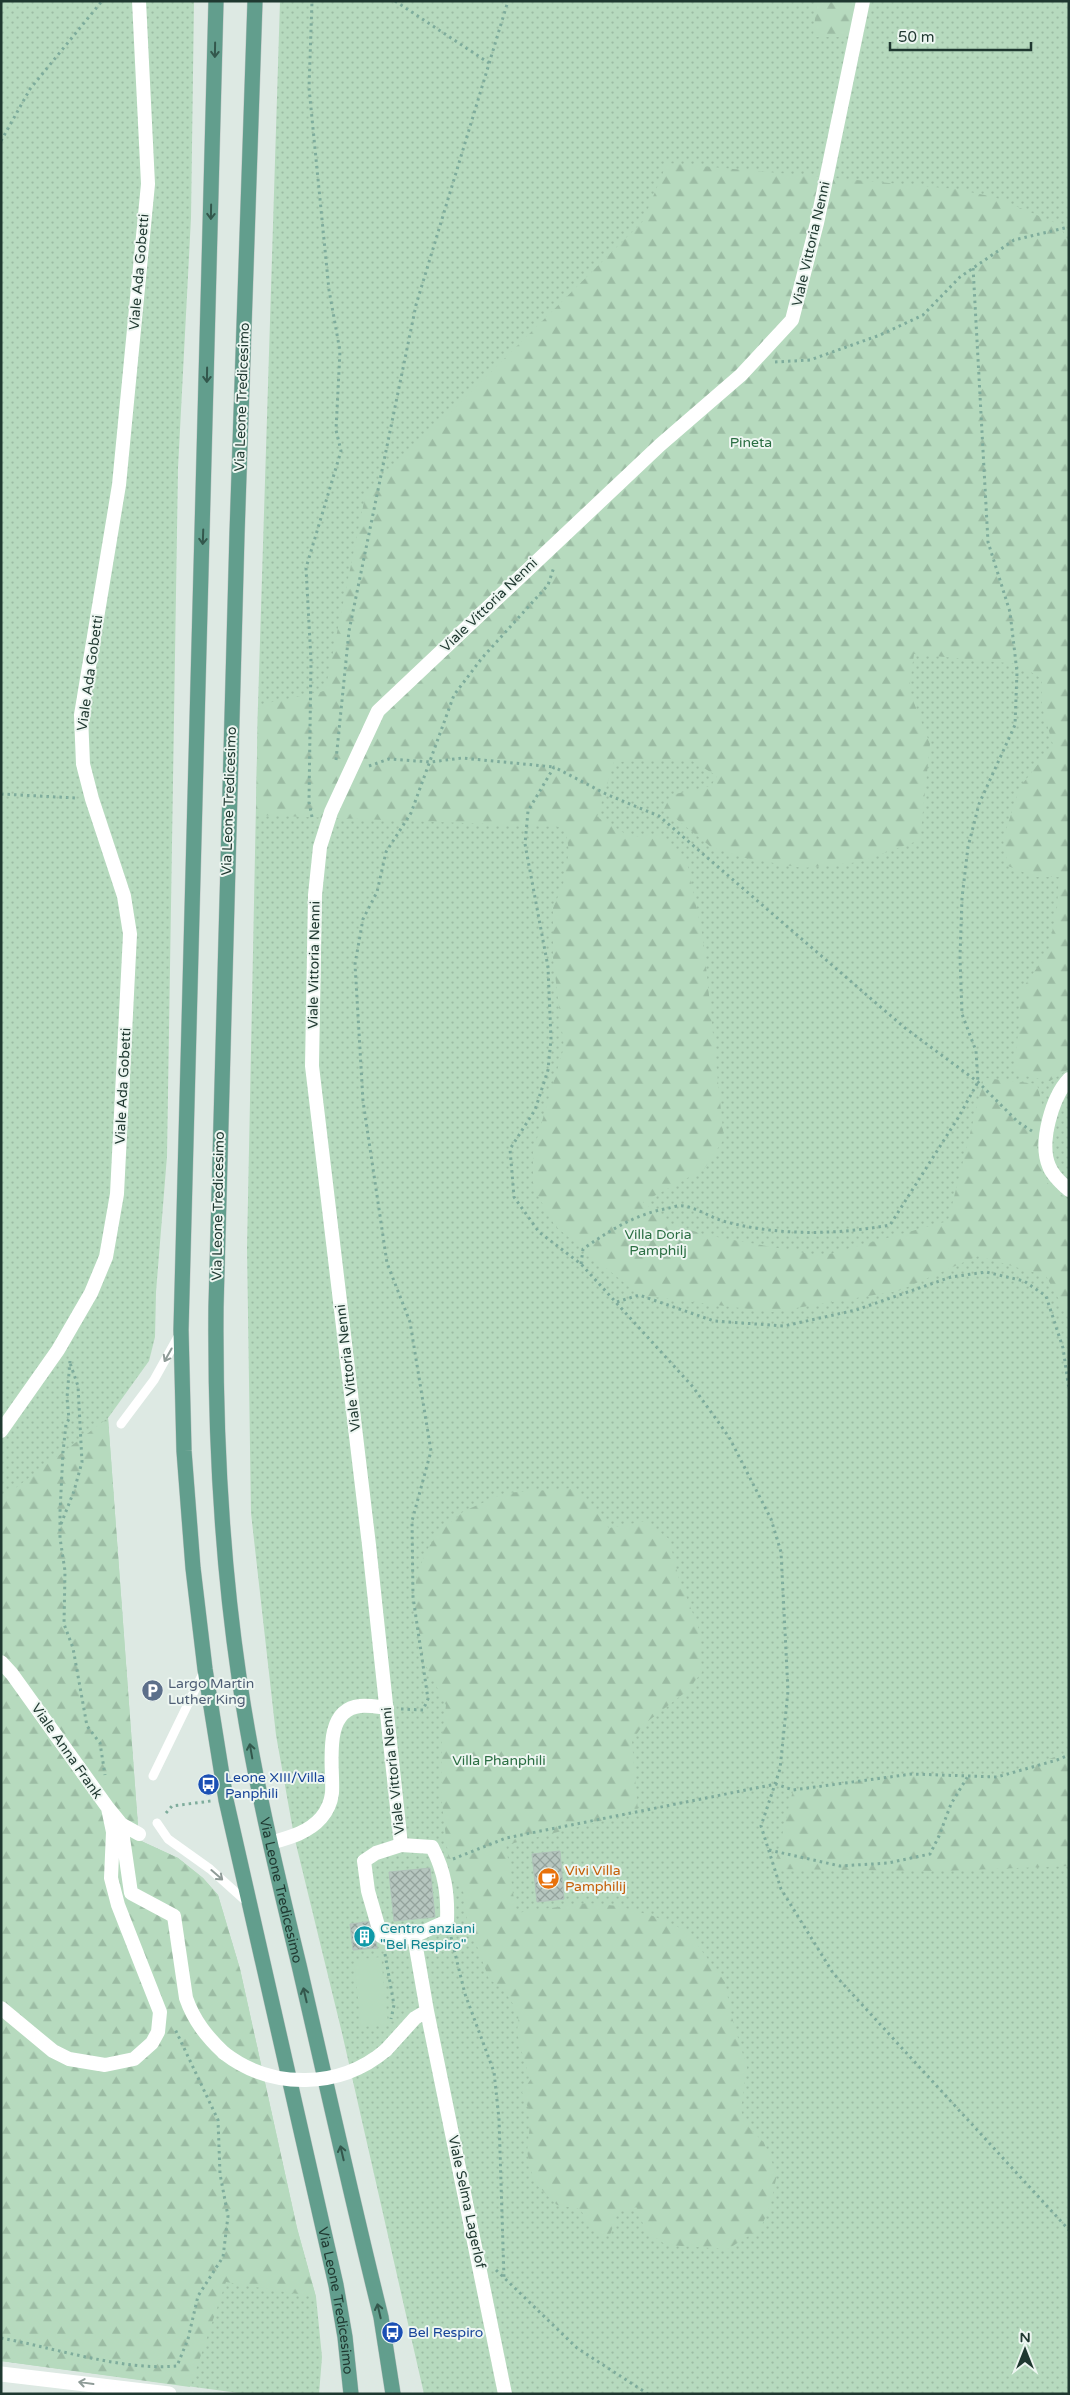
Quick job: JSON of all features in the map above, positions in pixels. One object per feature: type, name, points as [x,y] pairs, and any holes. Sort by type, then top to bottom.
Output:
[{"type":"main road","name":"Via Leone Tredicesimo","points":[[216,1],[181,1330],[186,1470],[193,1568],[205,1669],[226,1800],[337,2294],[351,2394]]},
{"type":"main road","name":"Via Leone Tredicesimo","points":[[255,1],[225,930],[215,1367],[221,1516],[231,1621],[250,1744],[270,1843],[380,2317],[393,2394]]},
{"type":"street","name":"Viale Ada Gobetti","points":[[1,1431],[66,1336],[102,1270],[110,1240],[117,1194],[126,1039],[129,925],[124,896],[92,799],[83,764],[82,716],[119,485],[148,184],[139,1]]},
{"type":"street","name":"Viale Vittoria Nenni","points":[[447,1921],[448,1892],[441,1864],[432,1847],[401,1845],[387,1708],[312,1066],[315,895],[320,847],[331,812],[378,711],[660,445],[752,363],[792,320],[817,223],[864,1]]},
{"type":"street","points":[[1069,1079],[1062,1086],[1052,1111],[1046,1139],[1049,1166],[1069,1190]]},
{"type":"street","name":"Viale Anna Frank","points":[[1,1662],[12,1674],[108,1808],[121,1824],[139,1834]]},
{"type":"street","points":[[270,1843],[294,1836],[310,1828],[326,1811],[332,1793],[331,1742],[334,1730],[344,1714],[358,1705],[387,1708]]},
{"type":"street","points":[[1,2008],[53,2051],[69,2059],[105,2066],[134,2060],[152,2043],[158,2032],[160,2012],[118,1905],[111,1878],[113,1832],[108,1808]]},
{"type":"street","points":[[121,1824],[131,1892],[174,1916],[185,1992],[191,2011],[208,2037],[224,2053],[244,2067],[259,2074],[282,2079],[322,2079],[347,2073],[368,2064],[386,2050],[415,2018],[427,2011],[414,1936]]},
{"type":"street","points":[[401,1845],[376,1853],[364,1861],[368,1891],[381,1936],[388,1939],[414,1936],[447,1921]]},
{"type":"street","name":"Viale Selma Lagerlof","points":[[427,2011],[505,2394]]},
{"type":"street","points":[[1,2374],[169,2394]]},
{"type":"lane","points":[[121,1424],[156,1375],[181,1330]]},
{"type":"lane","points":[[153,1776],[205,1669]]},
{"type":"lane","points":[[157,1823],[164,1835],[215,1873],[251,1906]]},
{"type":"path","points":[[1,141],[30,89],[102,1]]},
{"type":"path","points":[[312,1],[309,88],[329,290],[340,351],[336,430],[341,452],[306,568],[311,660],[309,802],[312,822]]},
{"type":"path","points":[[395,1],[489,63]]},
{"type":"path","points":[[336,765],[349,631],[416,305],[508,1]]},
{"type":"path","points":[[752,363],[810,360],[880,335],[923,315],[973,267],[1014,240],[1069,227]]},
{"type":"path","points":[[581,1264],[583,1249],[633,1217],[653,1211],[683,1206],[724,1221],[757,1227],[822,1233],[855,1231],[890,1225],[958,1118],[978,1082],[976,1051],[962,1014],[960,956],[962,898],[968,847],[979,804],[1015,726],[1017,672],[1010,612],[988,542],[973,267]]},
{"type":"path","points":[[387,1708],[423,1710],[428,1699],[413,1598],[412,1522],[431,1450],[410,1322],[387,1264],[363,1101],[355,964],[363,919],[377,892],[386,852],[411,813],[454,695],[482,658],[548,585],[559,554],[558,540]]},
{"type":"path","points":[[350,773],[389,759],[431,762],[462,758],[554,767],[606,794],[659,816],[905,1028],[978,1082],[1018,1122],[1046,1139]]},
{"type":"path","points":[[554,767],[528,810],[525,844],[548,967],[551,1039],[548,1070],[535,1110],[510,1149],[514,1197],[539,1232],[581,1264],[692,1388],[729,1437],[771,1519],[781,1552],[788,1691],[780,1769],[762,1826],[781,1889],[832,1973],[1027,2182],[1069,2230]]},
{"type":"path","points":[[1,794],[92,799]]},
{"type":"path","points":[[617,1302],[639,1294],[714,1321],[784,1326],[856,1310],[952,1277],[986,1272],[1024,1281],[1046,1296],[1063,1348],[1069,1390]]},
{"type":"path","points":[[60,1527],[74,1491],[82,1462],[78,1386],[70,1363],[66,1336]]},
{"type":"path","points":[[70,1363],[67,1398],[69,1419],[66,1424],[63,1452],[60,1527],[65,1571],[64,1624],[73,1648],[87,1726],[100,1743],[108,1808]]},
{"type":"path","points":[[441,1864],[506,1838],[776,1784],[793,1790],[912,1774],[997,1777],[1058,1760],[1069,1755]]},
{"type":"path","points":[[768,1850],[840,1866],[888,1863],[930,1854],[939,1836],[950,1804],[969,1776]]},
{"type":"path","points":[[157,1823],[172,1806],[226,1800]]},
{"type":"path","points":[[447,1921],[466,1994],[494,2072],[499,2120],[504,2278]]},
{"type":"path","points":[[381,1936],[394,2005],[391,2023]]},
{"type":"path","points":[[1,2338],[100,2359],[159,2368],[177,2366],[188,2340],[198,2296],[223,2257],[228,2216],[220,2174],[218,2120],[172,2023]]},
{"type":"path","points":[[477,2250],[577,2348],[648,2394]]},
{"type":"green space","points":[[1,1],[194,1],[191,218],[178,468],[167,1156],[156,1292],[155,1337],[149,1361],[108,1418],[139,1840],[178,1858],[203,1878],[218,1895],[240,1969],[297,2228],[316,2297],[322,2357],[319,2394],[246,2394],[1,2361]]},
{"type":"green space","name":"Villa Doria Pamphilj","points":[[280,1],[1069,1],[1069,2394],[424,2394],[342,2033],[294,1836],[276,1735],[251,1513],[247,1248],[258,705]]},
{"type":"green space","points":[[817,1],[856,1],[855,21],[846,37],[813,37]]},
{"type":"green space","name":"Pineta","points":[[667,163],[955,189],[994,197],[1058,224],[1069,242],[1069,1069],[1050,1081],[1016,1074],[1015,1058],[1020,1018],[1020,992],[1048,952],[1057,908],[1059,877],[1035,877],[1008,866],[1003,839],[1020,787],[1053,745],[1042,707],[1042,679],[1018,664],[914,654],[909,690],[930,744],[920,840],[860,862],[803,868],[745,858],[711,847],[664,809],[671,795],[711,786],[717,776],[689,759],[614,762],[597,817],[631,837],[661,834],[687,862],[703,938],[724,1139],[704,1169],[643,1202],[668,1223],[706,1235],[822,1256],[948,1221],[984,1078],[1037,1084],[1044,1112],[1037,1147],[1045,1181],[1069,1201],[1069,1318],[1046,1276],[978,1256],[898,1291],[772,1312],[639,1295],[555,1226],[533,1187],[533,1152],[564,1047],[553,958],[553,908],[563,885],[569,851],[565,827],[256,815],[258,705],[325,691],[365,497],[643,221]]},
{"type":"green space","points":[[108,1418],[139,1840],[178,1858],[203,1878],[218,1895],[240,1969],[297,2228],[316,2297],[226,2282],[190,2387],[1,2361],[1,1499]]},
{"type":"green space","name":"Villa Phanphili","points":[[576,1488],[609,1528],[646,1521],[669,1539],[679,1579],[698,1626],[702,1672],[687,1691],[643,1725],[632,1741],[638,1812],[506,1845],[516,1913],[587,1903],[618,1906],[653,1916],[687,1931],[725,1982],[731,2014],[747,2068],[741,2109],[744,2122],[764,2143],[777,2174],[771,2203],[761,2228],[728,2249],[666,2245],[645,2230],[637,2207],[618,2212],[610,2235],[597,2236],[580,2209],[557,2205],[534,2182],[527,2152],[531,2116],[522,2092],[531,2079],[524,2061],[517,2032],[519,2013],[503,1989],[489,1979],[467,1919],[465,1895],[450,1872],[441,1795],[442,1737],[446,1705],[426,1666],[415,1611],[416,1579],[425,1553],[438,1533],[464,1511],[505,1493]]},
{"type":"green space","points":[[1069,1752],[1069,1866],[942,1871],[774,1869],[793,1790],[912,1774],[997,1777]]},
{"type":"green space","points":[[381,1957],[388,2024],[361,2027],[354,1960]]},
{"type":"building","points":[[560,1851],[564,1899],[537,1902],[532,1854]]},
{"type":"building","points":[[430,1868],[435,1917],[394,1921],[389,1872]]},
{"type":"building","name":"Centro anziani \"Bel Respiro\"","points":[[374,1921],[377,1948],[353,1950],[350,1924]]},
{"type":"place","name":"Largo Martin Luther King","points":[[152,1691]]},
{"type":"place","name":"Leone XIII/Villa Panphili","points":[[209,1785]]},
{"type":"place","name":"Vivi Villa Pamphilij","points":[[549,1878]]},
{"type":"place","name":"Centro anziani \"Bel Respiro\"","points":[[364,1936]]},
{"type":"place","name":"Bel Respiro","points":[[392,2332]]}]
